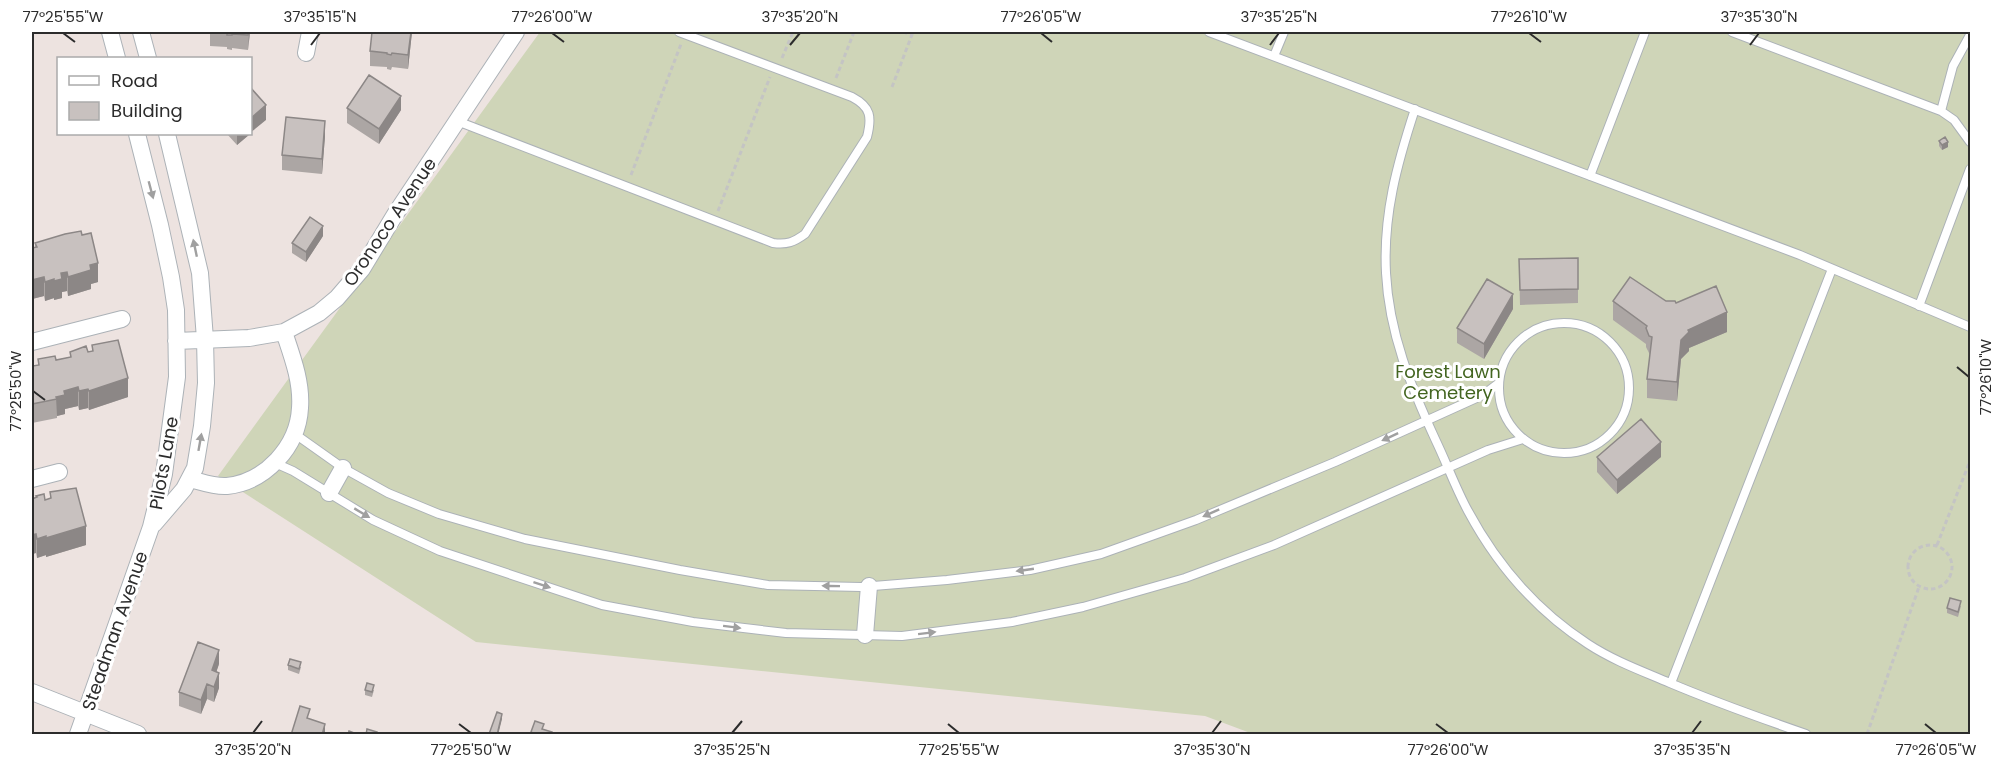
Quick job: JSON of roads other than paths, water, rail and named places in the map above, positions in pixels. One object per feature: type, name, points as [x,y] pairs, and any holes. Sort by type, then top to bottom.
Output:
[{"type":"street","points":[[110,32],[117,57]]},
{"type":"street","points":[[141,32],[148,57]]},
{"type":"street","points":[[306,52],[310,32]]},
{"type":"street","name":"Oronoco Avenue","points":[[177,341],[249,338],[284,332],[319,313],[350,284],[516,32]]},
{"type":"street","name":"Pilots Lane","points":[[137,135],[160,225],[176,310],[177,376],[171,434],[151,527]]},
{"type":"street","name":"Pilots Lane","points":[[151,527],[184,489],[195,468],[206,383],[200,273],[167,135]]},
{"type":"street","points":[[32,342],[122,319]]},
{"type":"street","points":[[190,478],[218,486],[236,484],[258,476],[275,463],[295,434],[300,408],[300,390],[284,332]]},
{"type":"street","points":[[329,493],[344,468]]},
{"type":"street","points":[[32,479],[59,472]]},
{"type":"street","name":"Steadman Avenue","points":[[78,735],[151,527]]},
{"type":"street","points":[[865,635],[869,586]]},
{"type":"street","points":[[32,692],[86,713],[115,730],[138,735]]},
{"type":"lane","points":[[1209,32],[1832,268],[1971,327]]},
{"type":"lane","points":[[1274,56],[1284,32]]},
{"type":"lane","points":[[1590,176],[1645,32]]},
{"type":"lane","points":[[1732,32],[1941,111],[1954,120],[1971,142]]},
{"type":"lane","points":[[457,121],[773,243],[794,242],[805,234],[867,137],[870,125],[869,112],[862,102],[832,89],[682,33]]},
{"type":"lane","points":[[1941,111],[1953,66],[1971,35]]},
{"type":"lane","points":[[1415,109],[1401,152],[1389,206],[1386,272],[1389,307],[1396,339],[1427,420],[1468,511],[1501,564],[1526,593],[1558,622],[1588,644],[1620,663],[1806,735]]},
{"type":"lane","points":[[1919,306],[1971,169]]},
{"type":"lane","points":[[1671,683],[1832,268]]},
{"type":"lane","points":[[1563,322],[1582,325],[1600,333],[1615,346],[1625,362],[1630,381],[1629,400],[1623,418],[1611,434],[1596,446],[1578,453],[1558,454],[1539,449],[1523,439],[1512,428],[1499,399],[1498,383],[1503,364],[1513,348],[1527,334],[1544,326],[1563,322]]},
{"type":"lane","points":[[295,434],[344,468],[388,493],[439,514],[525,539],[768,585],[869,586],[1030,570],[1101,554],[1196,520],[1335,462],[1483,395],[1498,383]]},
{"type":"lane","points":[[275,463],[373,520],[440,551],[602,605],[693,622],[786,633],[902,636],[1012,622],[1083,607],[1174,581],[1274,545],[1448,467],[1488,450],[1523,439]]},
{"type":"park label","name":"Forest Lawn Cemetery","points":[[1448,382]]}]
